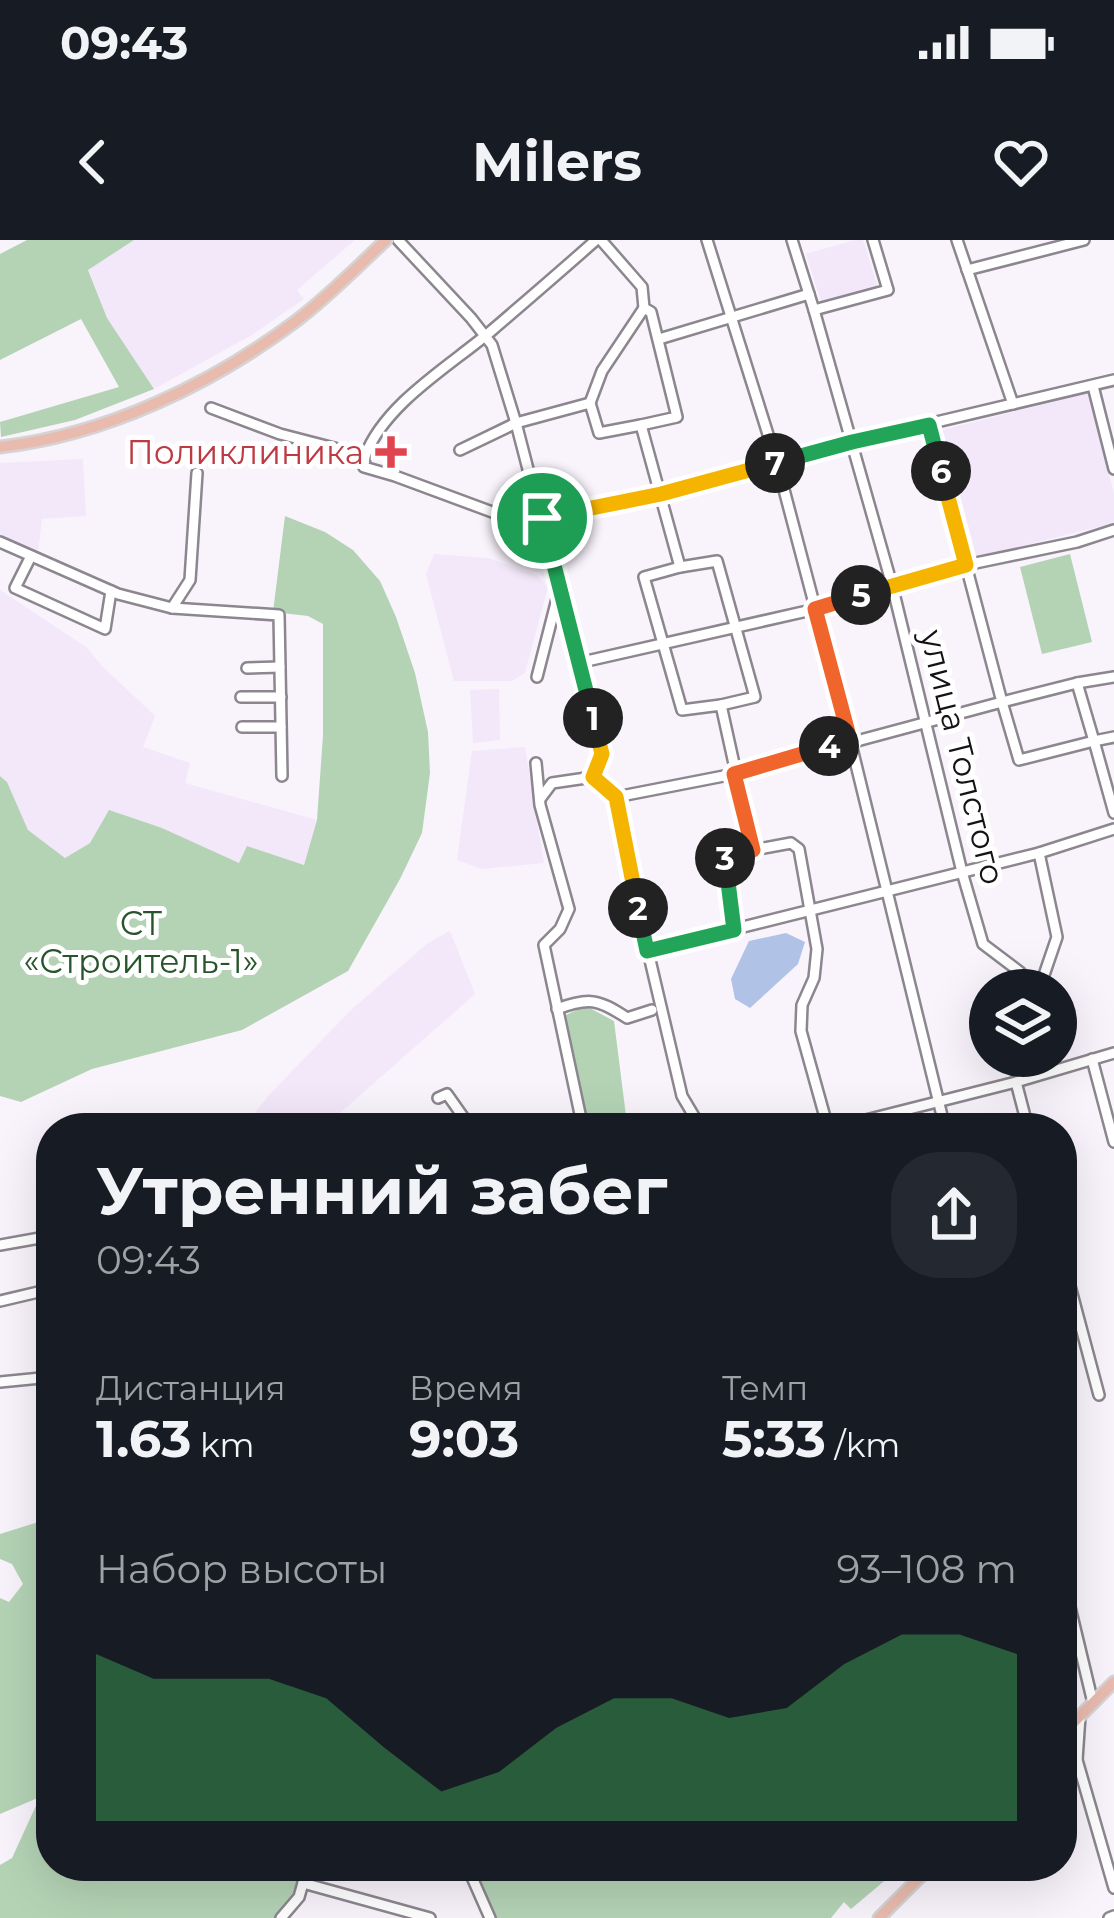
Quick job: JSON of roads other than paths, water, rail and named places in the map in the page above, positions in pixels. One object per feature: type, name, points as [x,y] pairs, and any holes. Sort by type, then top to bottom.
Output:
[{"type":"main road","points":[[0,447],[73,433],[208,378],[295,322],[386,240]]},
{"type":"main road","points":[[1077,1720],[1114,1682]]},
{"type":"main road","points":[[879,1918],[916,1881]]},
{"type":"street","points":[[398,240],[492,345],[602,754],[593,777]]},
{"type":"street","points":[[644,308],[659,339],[677,417],[599,433],[590,403],[602,371],[644,308],[642,287],[598,240],[389,417],[373,435],[364,467],[530,526],[542,518],[661,494],[852,442],[1114,380]]},
{"type":"street","points":[[707,240],[777,463],[941,1113]]},
{"type":"street","name":"улица Толстого","points":[[792,240],[892,585],[983,944],[1016,969]]},
{"type":"street","points":[[814,310],[888,290],[873,240]]},
{"type":"street","points":[[957,240],[1013,404]]},
{"type":"street","points":[[968,270],[1084,240]]},
{"type":"street","points":[[659,339],[809,294]]},
{"type":"street","points":[[1093,386],[1114,469]]},
{"type":"street","points":[[460,450],[516,423],[590,403]]},
{"type":"street","points":[[211,408],[280,434],[365,456]]},
{"type":"street","points":[[641,425],[680,567]]},
{"type":"street","points":[[929,425],[1019,760],[1114,737]]},
{"type":"street","points":[[172,608],[190,580],[197,472]]},
{"type":"street","points":[[578,663],[815,609],[966,565],[1114,530]]},
{"type":"street","points":[[0,542],[111,591],[172,608],[279,615],[282,776]]},
{"type":"street","points":[[31,556],[15,588],[105,629],[111,591]]},
{"type":"street","points":[[717,560],[755,698],[682,710],[644,577],[680,567],[717,560]]},
{"type":"street","points":[[537,677],[559,592]]},
{"type":"street","points":[[247,668],[280,667]]},
{"type":"street","points":[[616,797],[734,774],[850,740],[1114,676]]},
{"type":"street","points":[[1077,682],[1114,813]]},
{"type":"street","points":[[241,697],[281,697]]},
{"type":"street","points":[[721,705],[753,850]]},
{"type":"street","points":[[242,727],[281,727]]},
{"type":"street","points":[[536,764],[540,799],[569,910],[544,945],[580,1113]]},
{"type":"street","points":[[540,799],[552,783],[593,777],[616,797],[647,951],[682,1096],[692,1113]]},
{"type":"street","points":[[647,951],[1039,853],[1114,829]]},
{"type":"street","points":[[734,930],[724,858],[791,843],[799,849],[817,950],[814,978],[802,1005],[801,1030],[826,1113]]},
{"type":"street","name":"улица Толстого","points":[[1039,853],[1057,937],[1046,969]]},
{"type":"street","points":[[557,1010],[581,1000],[604,1003],[626,1018],[652,1010]]},
{"type":"street","points":[[1077,1063],[1114,1053]]},
{"type":"street","points":[[1091,1059],[1114,1138]]},
{"type":"street","points":[[895,1113],[1031,1077]]},
{"type":"street","points":[[1016,1082],[1024,1113]]},
{"type":"street","points":[[438,1098],[447,1094],[460,1113]]},
{"type":"street","points":[[0,1245],[36,1239]]},
{"type":"street","points":[[0,1301],[36,1293]]},
{"type":"street","points":[[1077,1312],[1099,1395]]},
{"type":"street","points":[[0,1382],[36,1378]]},
{"type":"street","points":[[1077,1636],[1093,1703]]},
{"type":"street","points":[[1080,1716],[1077,1760],[1114,1888]]},
{"type":"street","points":[[473,1881],[490,1918]]},
{"type":"street","points":[[281,1918],[299,1897],[303,1883],[384,1912],[430,1918]]},
{"type":"water","points":[[786,933],[805,942],[798,964],[750,1008],[735,999],[731,979],[749,941]]},
{"type":"place","name":"Поликлиника","points":[[391,452]]},
{"type":"park label","name":"СТ «Строитель-1»","points":[[141,942]]}]
